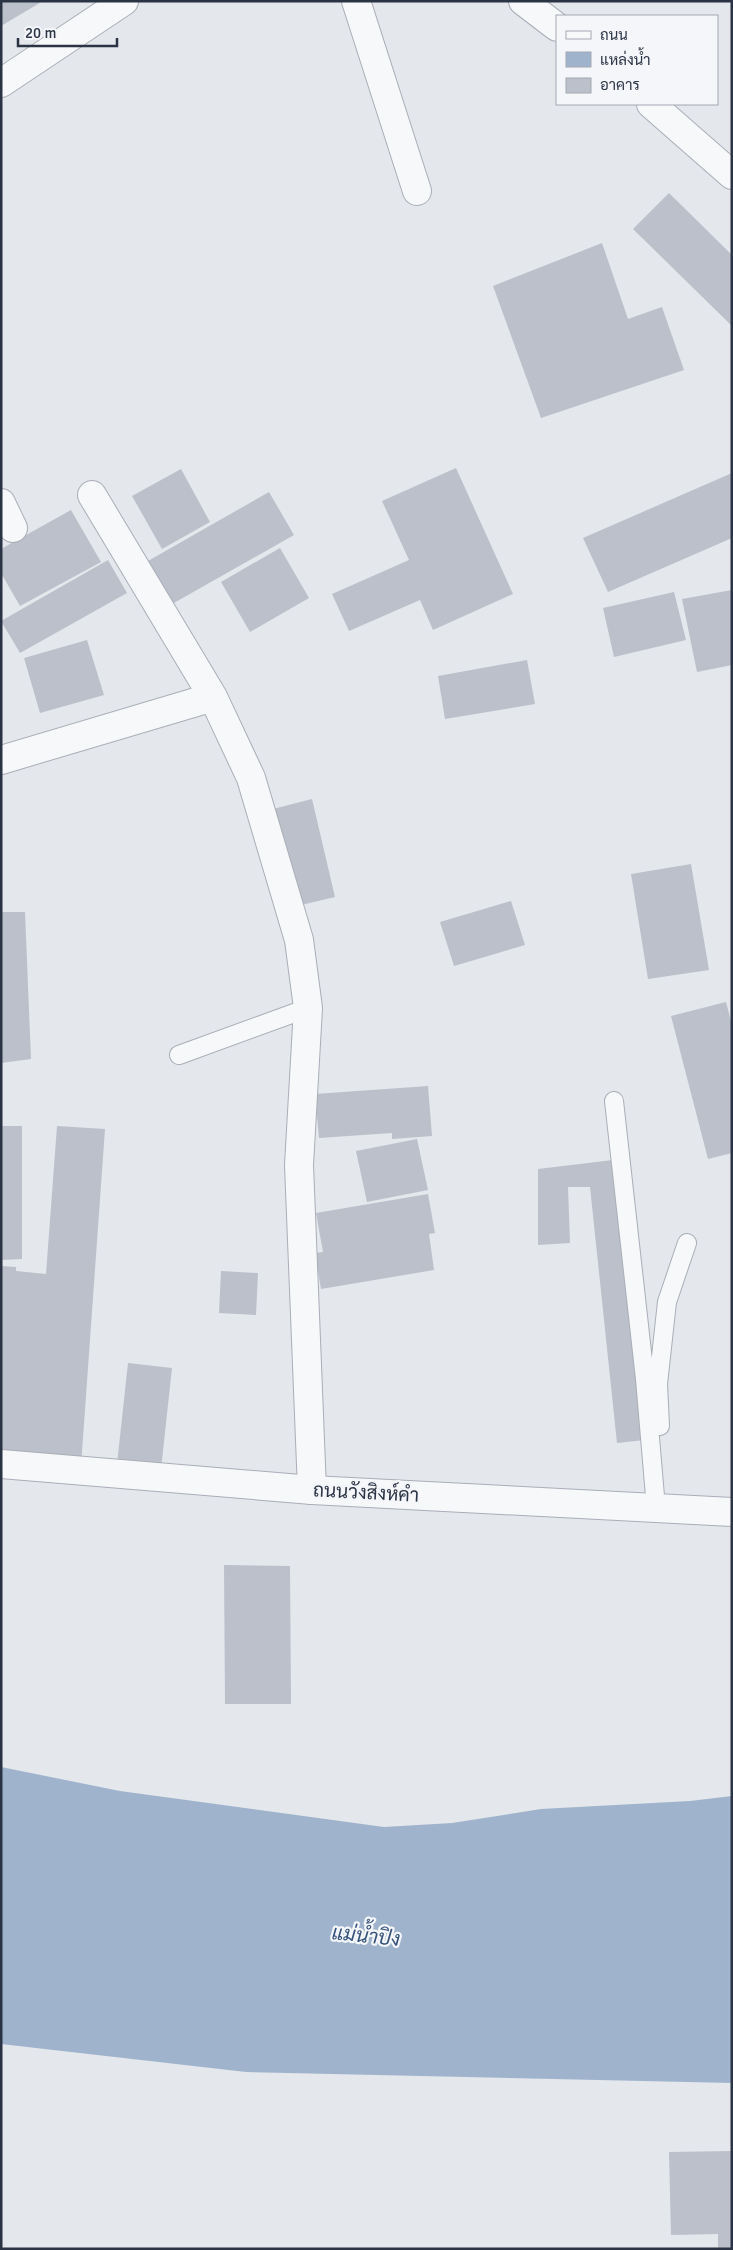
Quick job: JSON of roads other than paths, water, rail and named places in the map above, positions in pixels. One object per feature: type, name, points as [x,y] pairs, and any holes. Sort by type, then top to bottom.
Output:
[{"type":"street","points":[[1,82],[124,1]]},
{"type":"street","points":[[356,1],[417,191]]},
{"type":"street","points":[[523,1],[556,26]]},
{"type":"street","points":[[652,105],[732,174]]},
{"type":"street","points":[[92,495],[213,696],[251,778],[298,940],[308,1008],[299,1165],[312,1490]]},
{"type":"street","points":[[1,503],[13,528]]},
{"type":"street","points":[[1,760],[213,696]]},
{"type":"street","name":"ถนนวังสิงห์คำ","points":[[1,1464],[312,1490],[732,1512]]},
{"type":"lane","points":[[179,1055],[308,1008]]},
{"type":"lane","points":[[614,1101],[659,1509]]},
{"type":"lane","points":[[659,1509],[658,1384],[667,1302],[687,1243]]},
{"type":"water","name":"แม่น้ำปิง","points":[[1,1767],[120,1791],[384,1827],[452,1823],[541,1809],[690,1801],[732,1796],[732,2083],[246,2072],[1,2044]]}]
